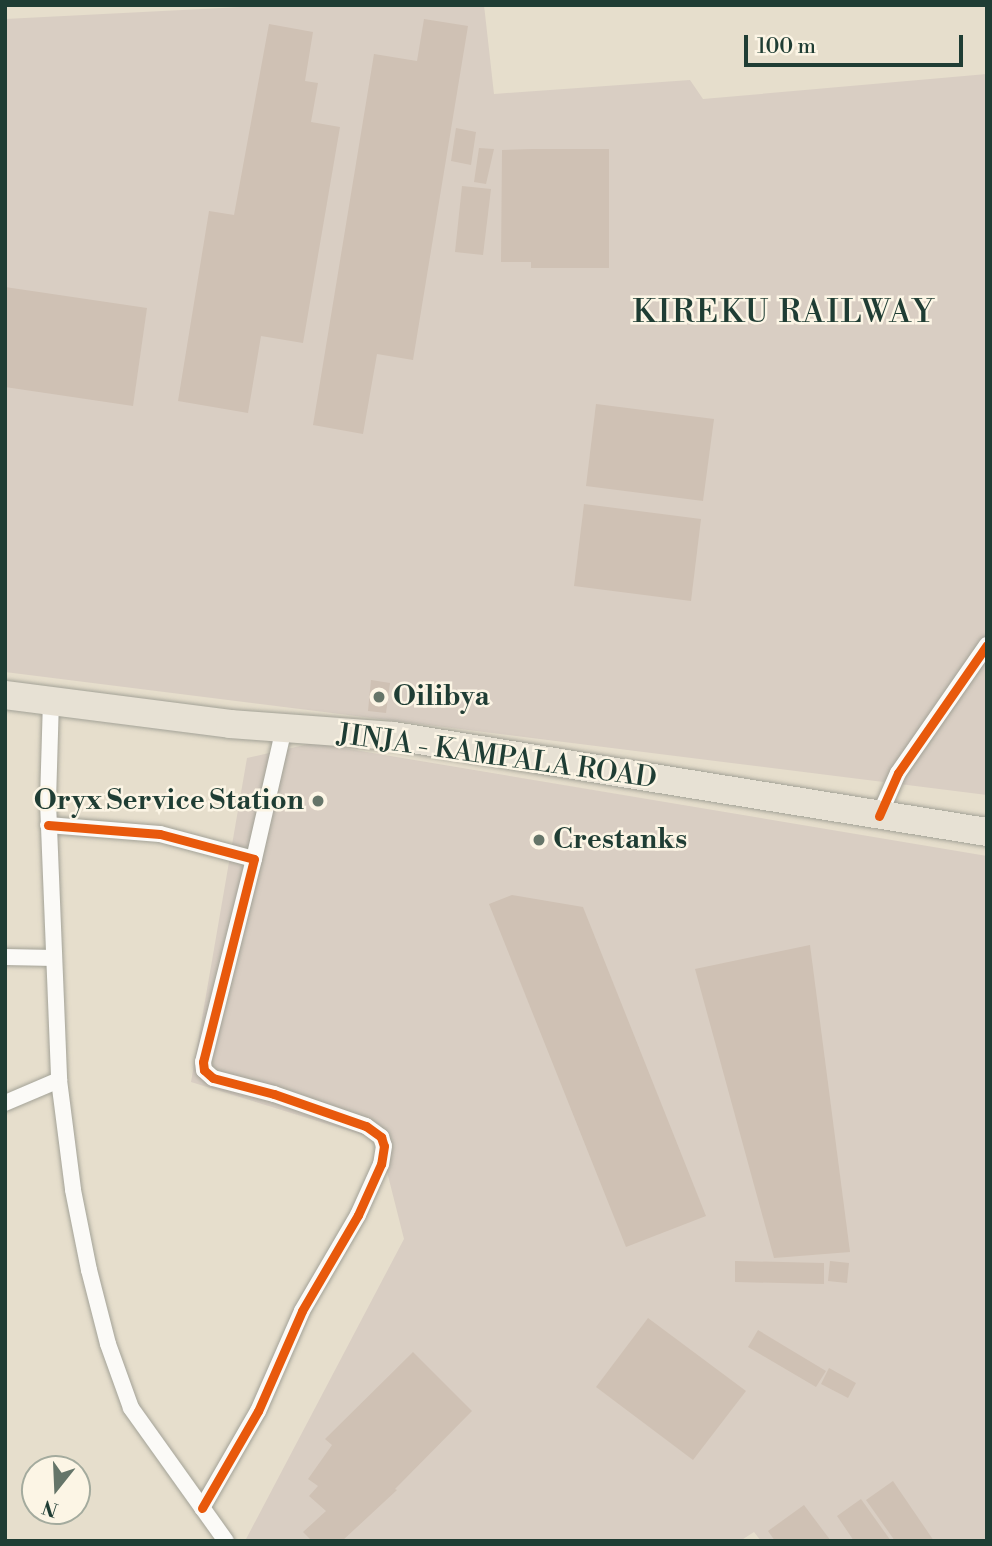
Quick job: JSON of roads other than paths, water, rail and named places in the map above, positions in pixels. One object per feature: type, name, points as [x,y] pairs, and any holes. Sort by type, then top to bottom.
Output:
[{"type":"highway","name":"JINJA - KAMPALA ROAD","points":[[5,695],[284,728],[394,736],[987,832]]},
{"type":"street","points":[[879,816],[898,774],[987,645]]},
{"type":"street","points":[[51,700],[48,825],[59,1080],[76,1204],[108,1344],[140,1424],[226,1541]]},
{"type":"street","points":[[202,1508],[258,1411],[302,1311],[358,1215],[384,1156],[381,1137],[366,1126],[306,1104],[213,1078],[204,1070],[203,1062],[284,728]]},
{"type":"street","points":[[48,825],[160,834],[254,859]]},
{"type":"street","points":[[5,957],[54,958]]},
{"type":"street","points":[[5,1103],[59,1080]]},
{"type":"place","name":"Oilibya","points":[[379,697]]},
{"type":"place","name":"Oryx Service Station","points":[[318,801]]},
{"type":"place","name":"Crestanks","points":[[539,840]]},
{"type":"district","name":"KIREKU RAILWAY","points":[[784,312]]}]
